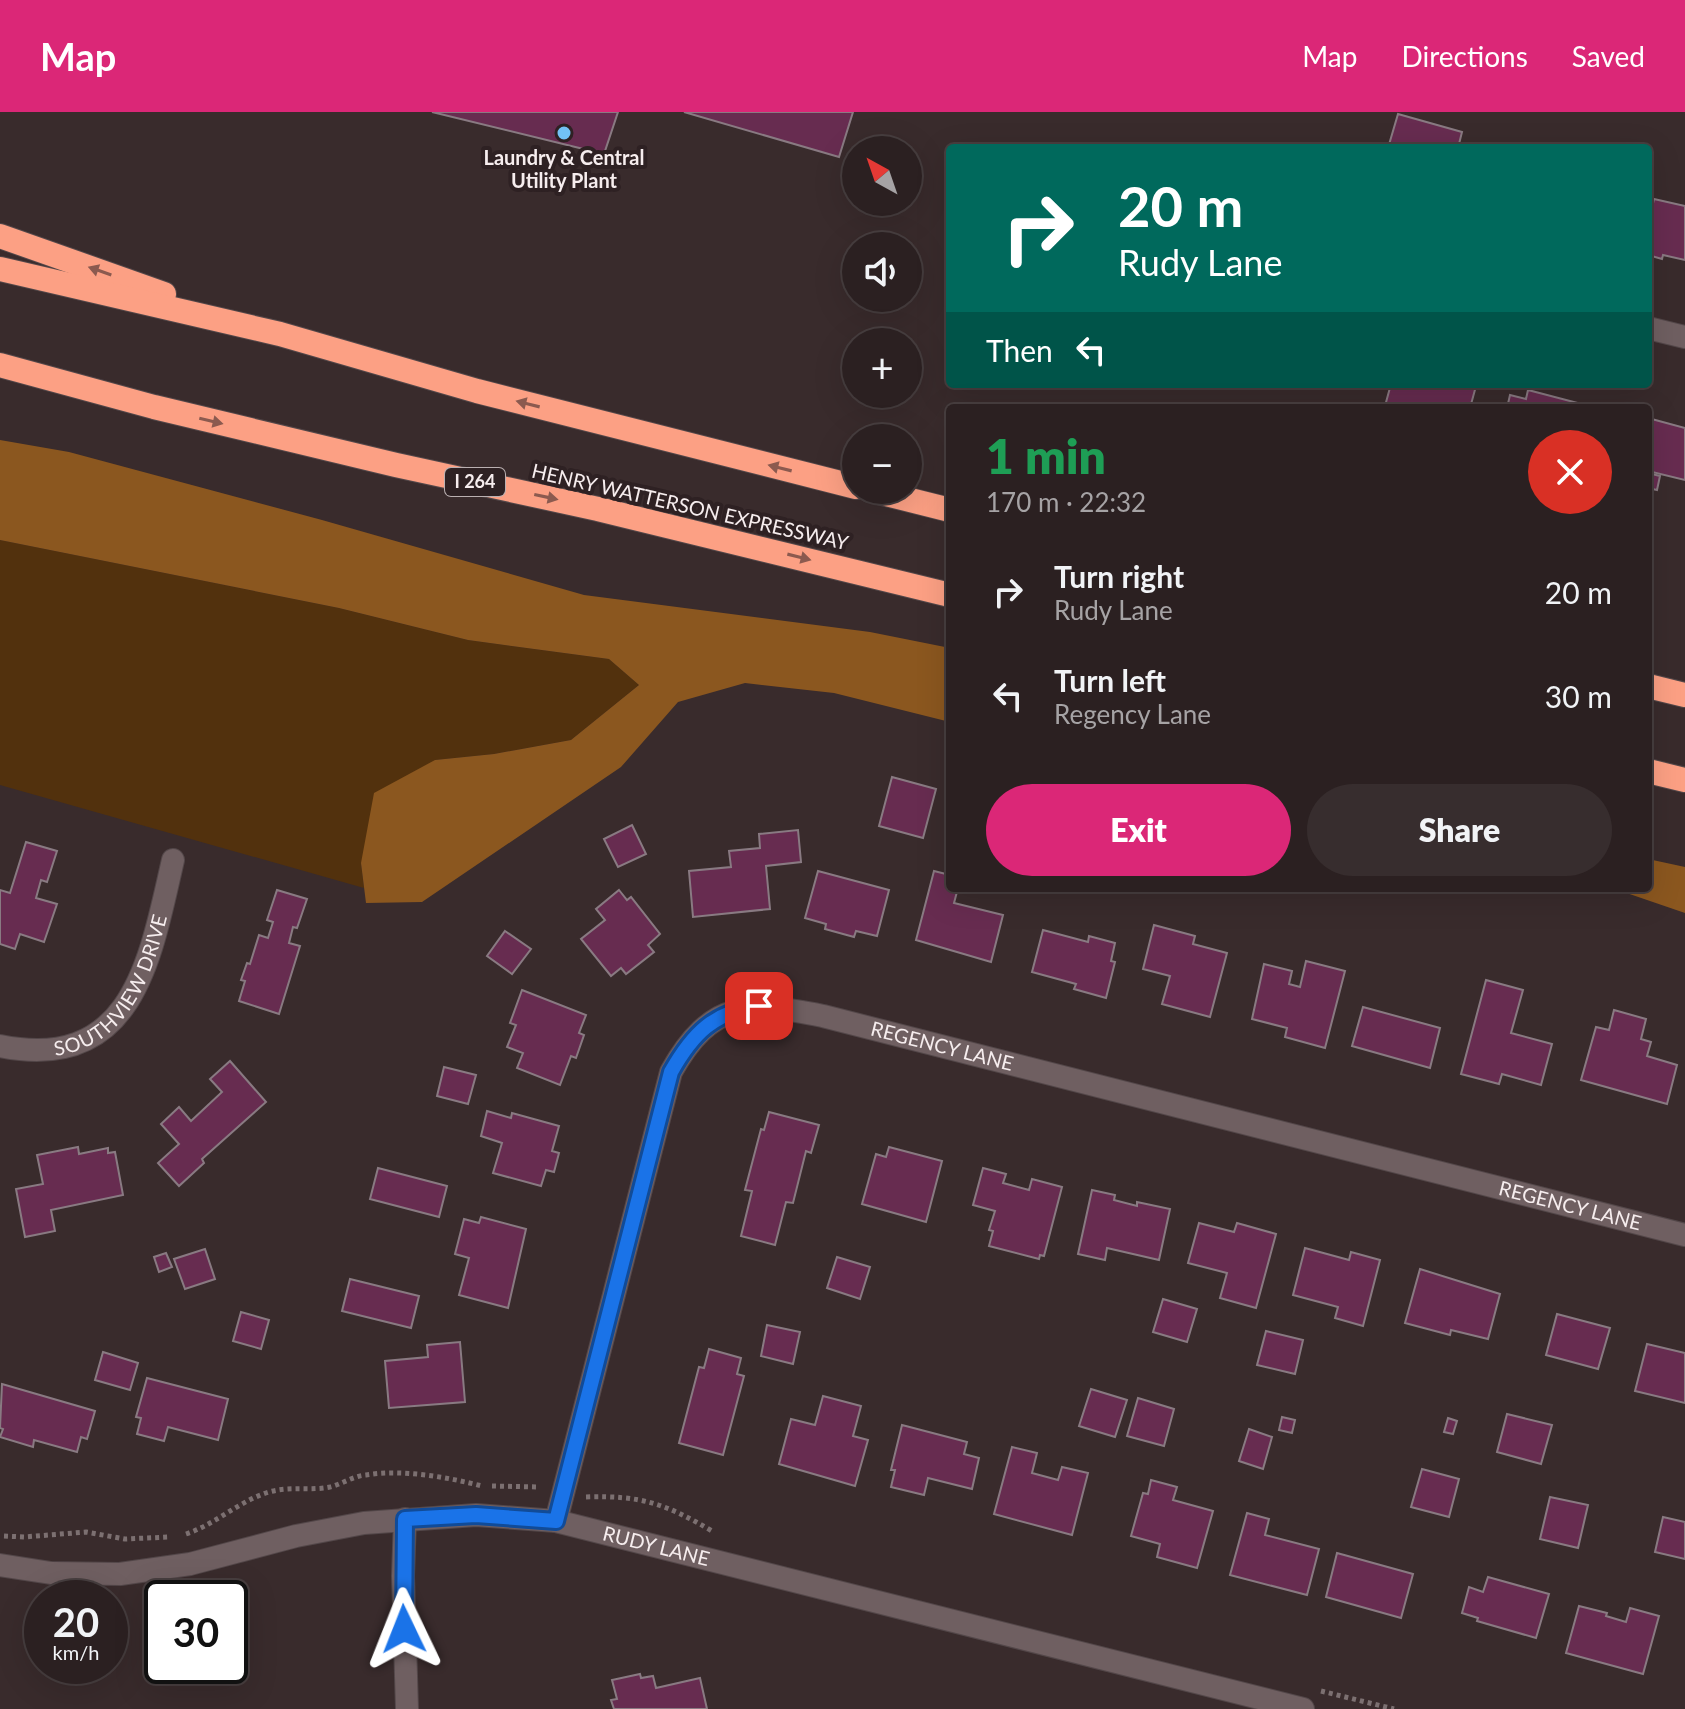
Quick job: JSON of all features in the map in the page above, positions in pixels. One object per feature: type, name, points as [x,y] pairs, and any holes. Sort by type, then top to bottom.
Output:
[{"type":"highway","points":[[0,236],[280,334]]},
{"type":"highway","points":[[0,269],[280,334],[492,395],[842,483]]},
{"type":"highway","name":"HENRY WATTERSON EXPRESSWAY","points":[[0,365],[154,407],[642,519],[946,594]]},
{"type":"highway","points":[[0,382],[154,407]]},
{"type":"highway","points":[[922,503],[946,509]]},
{"type":"highway","points":[[1652,687],[1685,695]]},
{"type":"highway","points":[[1652,772],[1685,780]]},
{"type":"street","points":[[1652,329],[1685,337]]},
{"type":"street","name":"SOUTHVIEW DRIVE","points":[[0,1046],[25,1051],[56,1050],[89,1038],[118,1015],[145,971],[173,860]]},
{"type":"street","name":"REGENCY LANE","points":[[556,1521],[671,1072],[697,1033],[719,1017],[742,1008],[777,1007],[823,1016],[1685,1235]]},
{"type":"street","name":"RUDY LANE","points":[[0,1565],[51,1573],[120,1574],[190,1564],[296,1536],[364,1523],[476,1515],[556,1521],[1303,1709]]},
{"type":"street","points":[[405,1519],[403,1576],[407,1709]]},
{"type":"shaded area","points":[[0,440],[69,452],[584,595],[870,632],[946,647],[946,721],[834,693],[745,683],[678,702],[621,767],[422,902],[366,903],[361,863],[374,793],[435,760],[494,754],[571,740],[639,685],[609,659],[468,640],[339,608],[0,540]]},
{"type":"shaded area","points":[[0,540],[339,608],[468,640],[609,659],[639,685],[571,740],[494,754],[435,760],[361,863],[364,888],[0,785]]},
{"type":"shaded area","points":[[1652,860],[1685,867],[1685,913],[1624,892],[1652,892]]},
{"type":"building","name":"Laundry & Central Utility Plant","points":[[432,112],[618,112],[604,154]]},
{"type":"building","name":"Laundry & Central Utility Plant","points":[[684,112],[853,112],[846,136],[842,136],[839,157]]},
{"type":"building","points":[[1398,114],[1462,132],[1459,144],[1389,144]]},
{"type":"building","points":[[1654,199],[1685,206],[1685,260],[1663,255],[1662,259],[1652,256]]},
{"type":"building","points":[[1390,388],[1475,388],[1471,404],[1386,404]]},
{"type":"building","points":[[1528,390],[1582,404],[1508,404],[1510,395],[1526,399]]},
{"type":"building","points":[[1652,419],[1685,428],[1685,480],[1652,472]]},
{"type":"building","points":[[1652,474],[1660,476],[1657,490],[1652,489]]},
{"type":"building","points":[[892,777],[936,789],[923,838],[879,826]]},
{"type":"building","points":[[632,825],[646,854],[618,867],[604,839]]},
{"type":"building","points":[[798,830],[801,862],[766,866],[770,909],[693,917],[689,871],[731,867],[729,851],[760,848],[759,834]]},
{"type":"building","points":[[26,842],[57,851],[47,882],[41,880],[36,898],[57,904],[44,942],[20,934],[15,949],[0,944],[0,890],[10,893]]},
{"type":"building","points":[[818,871],[889,890],[877,936],[856,931],[854,937],[825,929],[826,924],[805,918]]},
{"type":"building","points":[[934,871],[946,874],[946,892],[957,892],[954,903],[1003,915],[991,962],[916,940]]},
{"type":"building","points":[[277,890],[307,899],[289,943],[300,946],[279,1014],[239,1001],[245,981],[241,980],[247,963],[250,964],[259,935],[268,938],[273,922],[267,920]]},
{"type":"building","points":[[619,890],[627,900],[631,897],[660,934],[648,945],[654,952],[626,974],[621,968],[611,976],[581,939],[605,920],[596,909]]},
{"type":"building","points":[[1154,925],[1195,936],[1193,944],[1227,953],[1210,1017],[1162,1004],[1170,976],[1143,969]]},
{"type":"building","points":[[1043,930],[1088,942],[1089,936],[1115,943],[1111,961],[1115,962],[1106,998],[1074,989],[1076,984],[1032,972]]},
{"type":"building","points":[[505,931],[531,949],[512,974],[487,956]]},
{"type":"building","points":[[1306,961],[1345,971],[1325,1048],[1285,1037],[1287,1028],[1252,1019],[1264,964],[1292,971],[1289,984],[1300,987]]},
{"type":"building","points":[[1486,980],[1523,990],[1511,1033],[1552,1044],[1541,1085],[1502,1074],[1499,1084],[1461,1074]]},
{"type":"building","points":[[522,990],[586,1015],[579,1033],[584,1035],[576,1058],[571,1056],[560,1085],[517,1068],[523,1053],[507,1047],[516,1025],[510,1023]]},
{"type":"building","points":[[1363,1007],[1440,1028],[1430,1068],[1352,1046]]},
{"type":"building","points":[[1614,1010],[1646,1019],[1641,1039],[1651,1042],[1647,1056],[1677,1065],[1667,1104],[1581,1080],[1596,1027],[1609,1030]]},
{"type":"building","points":[[230,1061],[266,1102],[202,1159],[204,1163],[179,1186],[158,1163],[179,1144],[161,1124],[179,1107],[191,1121],[222,1092],[210,1079]]},
{"type":"building","points":[[444,1067],[476,1075],[468,1104],[437,1096]]},
{"type":"building","points":[[487,1111],[511,1118],[512,1113],[559,1126],[552,1151],[559,1153],[554,1172],[546,1170],[541,1186],[493,1173],[502,1143],[481,1136]]},
{"type":"building","points":[[769,1112],[819,1125],[811,1153],[806,1151],[793,1203],[786,1202],[775,1245],[741,1236],[752,1191],[745,1190],[761,1129],[764,1130]]},
{"type":"building","points":[[78,1147],[79,1154],[108,1148],[108,1153],[115,1152],[123,1195],[51,1210],[55,1231],[25,1237],[16,1189],[43,1184],[37,1155]]},
{"type":"building","points":[[889,1147],[942,1161],[926,1222],[862,1204],[876,1154],[886,1157]]},
{"type":"building","points":[[378,1168],[447,1186],[439,1217],[370,1199]]},
{"type":"building","points":[[983,1168],[1006,1174],[1003,1183],[1029,1190],[1032,1179],[1062,1187],[1044,1256],[1040,1255],[1039,1259],[989,1246],[993,1231],[989,1230],[995,1211],[973,1205]]},
{"type":"building","points":[[1092,1190],[1115,1195],[1114,1200],[1137,1206],[1137,1202],[1170,1209],[1159,1260],[1107,1248],[1105,1260],[1078,1254]]},
{"type":"building","points":[[481,1217],[526,1229],[508,1308],[459,1295],[469,1258],[455,1254],[464,1219],[479,1223]]},
{"type":"building","points":[[1199,1223],[1234,1232],[1237,1223],[1276,1234],[1256,1308],[1220,1298],[1227,1273],[1188,1263]]},
{"type":"building","points":[[1305,1248],[1349,1260],[1351,1252],[1380,1260],[1363,1326],[1335,1318],[1338,1307],[1293,1295]]},
{"type":"building","points":[[205,1249],[215,1279],[185,1289],[174,1259]]},
{"type":"building","points":[[166,1253],[172,1267],[159,1272],[154,1257]]},
{"type":"building","points":[[837,1257],[870,1267],[860,1299],[827,1288]]},
{"type":"building","points":[[1420,1269],[1500,1294],[1488,1339],[1451,1330],[1450,1335],[1405,1323]]},
{"type":"building","points":[[350,1279],[419,1296],[411,1328],[342,1311]]},
{"type":"building","points":[[1163,1299],[1197,1309],[1187,1342],[1153,1332]]},
{"type":"building","points":[[241,1312],[269,1320],[261,1349],[233,1341]]},
{"type":"building","points":[[1557,1314],[1610,1328],[1598,1369],[1546,1355]]},
{"type":"building","points":[[767,1325],[800,1332],[793,1364],[761,1356]]},
{"type":"building","points":[[1266,1331],[1303,1340],[1295,1374],[1257,1365]]},
{"type":"building","points":[[460,1342],[465,1402],[389,1408],[385,1361],[428,1357],[427,1345]]},
{"type":"building","points":[[1647,1344],[1685,1353],[1685,1403],[1635,1391]]},
{"type":"building","points":[[709,1349],[741,1358],[737,1374],[744,1376],[723,1455],[679,1443],[699,1367],[704,1368]]},
{"type":"building","points":[[103,1352],[138,1363],[130,1390],[95,1380]]},
{"type":"building","points":[[147,1378],[228,1399],[218,1440],[168,1427],[164,1441],[137,1434],[141,1418],[136,1417]]},
{"type":"building","points":[[2,1384],[95,1411],[87,1439],[81,1437],[77,1452],[34,1440],[33,1447],[0,1437],[3,1429],[0,1428]]},
{"type":"building","points":[[1091,1389],[1127,1400],[1115,1437],[1079,1426]]},
{"type":"building","points":[[823,1396],[861,1406],[853,1436],[868,1440],[855,1486],[779,1464],[791,1419],[815,1425]]},
{"type":"building","points":[[1138,1398],[1174,1409],[1164,1446],[1127,1436]]},
{"type":"building","points":[[1507,1414],[1552,1425],[1541,1464],[1497,1452]]},
{"type":"building","points":[[1282,1417],[1295,1420],[1292,1433],[1279,1430]]},
{"type":"building","points":[[1448,1418],[1457,1421],[1453,1434],[1444,1432]]},
{"type":"building","points":[[902,1425],[967,1442],[964,1454],[979,1458],[972,1489],[928,1478],[924,1495],[891,1487],[895,1470],[891,1470]]},
{"type":"building","points":[[1249,1429],[1272,1437],[1263,1469],[1239,1461]]},
{"type":"building","points":[[1012,1447],[1037,1453],[1032,1473],[1058,1480],[1062,1467],[1088,1473],[1072,1535],[994,1514]]},
{"type":"building","points":[[1422,1469],[1459,1479],[1449,1517],[1411,1507]]},
{"type":"building","points":[[1151,1480],[1177,1487],[1173,1500],[1213,1511],[1197,1568],[1157,1557],[1160,1544],[1131,1536],[1143,1493],[1148,1494]]},
{"type":"building","points":[[1550,1497],[1588,1505],[1578,1548],[1540,1539]]},
{"type":"building","points":[[1247,1513],[1269,1519],[1265,1535],[1319,1549],[1307,1595],[1230,1575]]},
{"type":"building","points":[[1663,1517],[1685,1522],[1685,1559],[1655,1552]]},
{"type":"building","points":[[1337,1553],[1413,1574],[1401,1618],[1326,1597]]},
{"type":"building","points":[[1488,1577],[1549,1594],[1536,1638],[1477,1621],[1478,1618],[1462,1613],[1469,1587],[1483,1592]]},
{"type":"building","points":[[1579,1606],[1626,1622],[1630,1608],[1659,1616],[1643,1674],[1566,1653]]},
{"type":"building","points":[[640,1674],[641,1678],[653,1676],[656,1688],[700,1678],[707,1709],[614,1709],[611,1700],[617,1699],[612,1680]]},
{"type":"place","name":"Laundry & Central Utility Plant","points":[[564,133]]},
{"type":"route","points":[[404,1629],[405,1519],[476,1515],[556,1521],[671,1072],[697,1033],[719,1017],[742,1008],[759,1006]]}]
